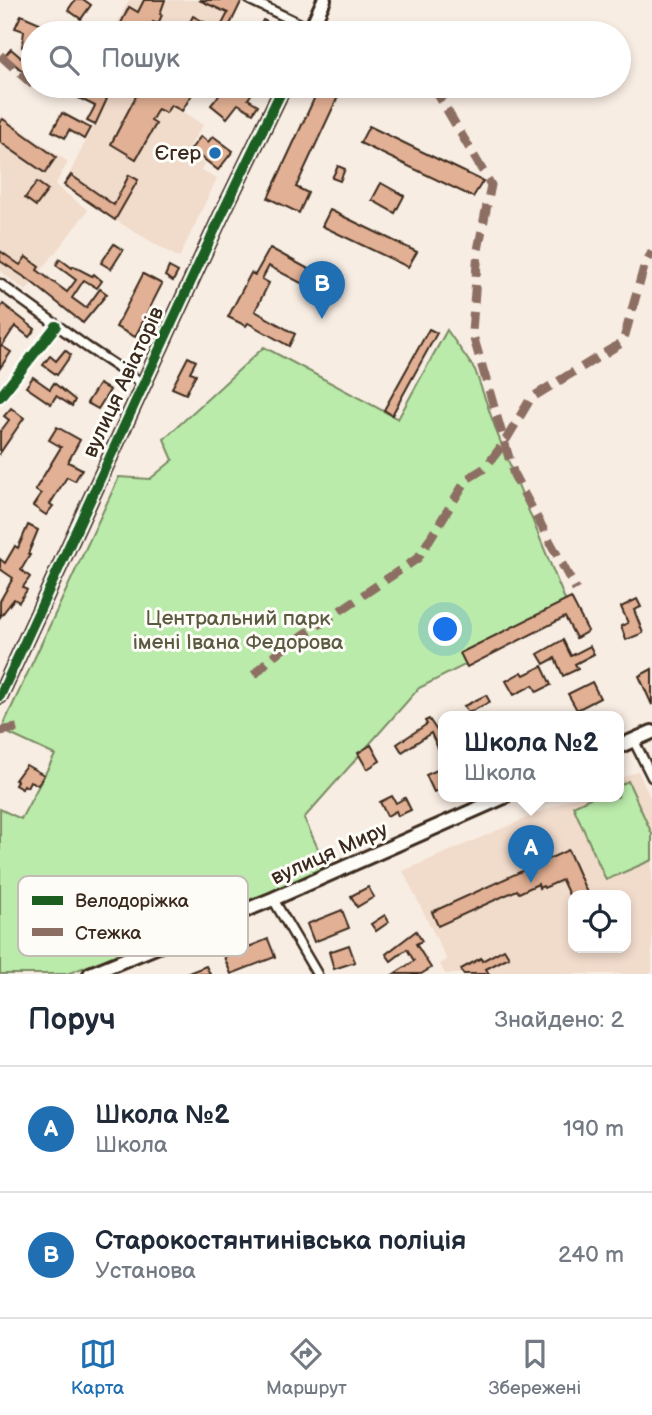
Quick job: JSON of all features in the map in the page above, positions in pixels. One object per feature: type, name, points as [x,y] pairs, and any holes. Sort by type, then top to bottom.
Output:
[{"type":"street","points":[[250,0],[291,21]]},
{"type":"street","points":[[315,21],[324,0]]},
{"type":"street","name":"вулиця Авіаторів","points":[[0,696],[278,98]]},
{"type":"street","points":[[0,284],[143,384]]},
{"type":"street","points":[[0,397],[57,326]]},
{"type":"street","points":[[624,745],[652,732]]},
{"type":"street","points":[[634,741],[652,778]]},
{"type":"street","name":"вулиця Миру","points":[[248,910],[493,802]]},
{"type":"street","points":[[273,900],[317,974]]},
{"type":"street","name":"вулиця Миру","points":[[90,974],[135,956]]},
{"type":"shaded area","points":[[129,0],[242,0],[232,21],[118,21]]},
{"type":"shaded area","points":[[190,98],[182,111],[203,125],[187,151],[204,164],[201,170],[217,178],[179,258],[115,220],[64,185],[101,110],[80,99]]},
{"type":"shaded area","points":[[2,116],[68,162],[55,185],[88,210],[26,291],[0,271]]},
{"type":"shaded area","points":[[638,771],[652,802],[652,972],[445,974],[440,964],[447,960],[403,871],[563,802],[624,802],[624,777]]},
{"type":"green space","name":"Центральний парк імені Івана Федорова","points":[[447,330],[475,370],[497,433],[570,612],[419,688],[304,818],[326,866],[248,904],[248,876],[18,876],[18,956],[114,956],[67,974],[0,974],[0,809],[21,819],[55,755],[1,730],[119,477],[150,479],[173,460],[164,439],[264,347],[398,419]]},
{"type":"green space","points":[[628,781],[652,834],[652,860],[606,880],[573,806],[581,802],[624,802],[624,783]]},
{"type":"building","points":[[75,0],[84,0],[91,5],[81,19],[68,10]]},
{"type":"building","points":[[144,0],[165,0],[159,21],[122,21],[129,7],[138,12]]},
{"type":"building","points":[[199,0],[242,0],[232,21],[224,21],[228,13]]},
{"type":"building","points":[[21,15],[35,21],[21,21],[21,30],[15,28]]},
{"type":"building","points":[[11,49],[21,58],[21,70],[5,56]]},
{"type":"building","points":[[79,98],[107,99],[95,125],[87,121],[95,106]]},
{"type":"building","points":[[135,98],[190,98],[182,111],[171,105],[166,113],[158,109],[151,121],[156,124],[136,159],[111,144]]},
{"type":"building","points":[[217,98],[249,98],[258,105],[253,113],[238,104],[227,118],[211,105]]},
{"type":"building","points":[[314,98],[337,98],[296,187],[308,193],[299,213],[268,198]]},
{"type":"building","points":[[62,113],[90,128],[84,139],[69,130],[65,138],[52,131]]},
{"type":"building","points":[[3,119],[56,157],[45,173],[0,142],[0,122]]},
{"type":"building","points":[[369,126],[483,181],[473,197],[360,143]]},
{"type":"building","name":"Єгер","points":[[201,136],[208,142],[213,136],[233,151],[218,170],[191,149]]},
{"type":"building","points":[[338,166],[345,169],[340,181],[332,178]]},
{"type":"building","points":[[71,175],[114,205],[129,175],[138,180],[115,220],[64,185]]},
{"type":"building","points":[[37,182],[48,190],[36,206],[25,198]]},
{"type":"building","points":[[381,183],[404,196],[395,213],[372,200]]},
{"type":"building","points":[[330,210],[417,252],[408,267],[322,226]]},
{"type":"building","points":[[114,244],[123,250],[111,269],[101,263]]},
{"type":"building","points":[[270,248],[325,278],[318,292],[269,266],[262,279],[269,283],[255,311],[295,334],[289,346],[248,323],[246,326],[228,317],[251,273],[255,275]]},
{"type":"building","points":[[0,251],[20,265],[26,257],[39,267],[37,270],[67,292],[76,280],[56,265],[60,259],[72,268],[73,266],[92,276],[94,274],[102,281],[97,288],[84,280],[72,298],[86,308],[100,289],[107,294],[83,323],[29,280],[0,261]]},
{"type":"building","points":[[169,267],[178,272],[173,281],[165,276]]},
{"type":"building","points":[[143,274],[162,284],[135,337],[116,327]]},
{"type":"building","points":[[3,304],[35,329],[29,337],[15,326],[2,346],[11,352],[0,368],[0,309]]},
{"type":"building","points":[[429,329],[437,333],[392,415],[384,410]]},
{"type":"building","points":[[65,350],[71,355],[57,375],[43,365],[50,356],[56,361]]},
{"type":"building","points":[[188,357],[196,361],[190,372],[196,374],[186,394],[172,388]]},
{"type":"building","points":[[33,377],[50,389],[54,383],[75,400],[72,406],[56,396],[51,404],[26,387]]},
{"type":"building","points":[[99,384],[110,390],[98,409],[87,403]]},
{"type":"building","points":[[11,408],[24,418],[0,453],[0,432],[9,420],[4,416]]},
{"type":"building","points":[[57,427],[80,440],[68,462],[82,469],[75,481],[67,477],[46,515],[33,506],[41,494],[35,490],[61,447],[49,440]]},
{"type":"building","points":[[28,525],[38,530],[28,554],[30,555],[21,570],[30,577],[23,587],[27,590],[19,602],[14,599],[0,617],[0,601],[13,578],[0,569],[0,559],[5,563],[15,546],[18,548]]},
{"type":"building","points":[[571,598],[588,631],[576,638],[565,617],[467,667],[460,653]]},
{"type":"building","points":[[637,599],[641,607],[634,610],[643,633],[626,640],[621,626],[628,623],[621,607]]},
{"type":"building","points":[[563,640],[571,656],[590,646],[594,654],[575,664],[578,669],[563,676],[555,658],[544,664],[538,654]]},
{"type":"building","points":[[542,666],[551,685],[537,692],[533,685],[514,695],[506,681],[522,672],[524,675]]},
{"type":"building","points":[[652,669],[652,705],[639,676]]},
{"type":"building","points":[[592,682],[600,698],[577,710],[568,694]]},
{"type":"building","points":[[486,695],[490,702],[472,711],[467,711],[464,706]]},
{"type":"building","points":[[429,719],[438,732],[438,748],[431,733],[402,752],[397,744],[427,724],[425,721]]},
{"type":"building","points":[[371,745],[380,761],[367,769],[358,753]]},
{"type":"building","points":[[26,765],[44,775],[38,785],[30,781],[27,787],[24,785],[22,789],[15,785],[15,780]]},
{"type":"building","points":[[438,770],[438,790],[434,792],[426,775]]},
{"type":"building","points":[[392,796],[396,803],[405,798],[411,810],[398,816],[396,811],[387,816],[380,802]]},
{"type":"building","points":[[568,850],[586,890],[568,890],[568,893],[562,880],[544,888],[539,888],[538,884],[519,893],[517,890],[438,926],[432,912]]},
{"type":"building","points":[[368,887],[374,897],[357,907],[351,896]]},
{"type":"building","points":[[342,910],[349,928],[314,942],[307,924]]},
{"type":"building","points":[[385,915],[389,922],[376,931],[371,924]]},
{"type":"building","points":[[416,931],[422,941],[416,944],[431,968],[421,974],[394,974],[414,961],[407,949],[391,961],[386,954]]},
{"type":"building","points":[[268,939],[275,957],[231,974],[224,957],[248,956],[248,947]]},
{"type":"building","points":[[349,945],[355,962],[334,969],[329,952]]},
{"type":"building","points":[[504,949],[509,957],[486,969],[489,974],[463,974],[461,969]]},
{"type":"building","points":[[206,966],[210,974],[186,974]]},
{"type":"marked path","points":[[0,55],[21,74]]},
{"type":"marked path","points":[[440,98],[491,185],[478,250],[472,332],[514,475],[576,590]]},
{"type":"marked path","points":[[254,675],[274,655],[418,558],[467,479],[485,468],[504,443],[531,398],[623,342],[644,267],[652,252]]},
{"type":"marked path","points":[[0,731],[17,728]]},
{"type":"cycle path","points":[[0,696],[278,98]]},
{"type":"cycle path","points":[[0,397],[56,326]]},
{"type":"place","name":"Єгер","points":[[215,153]]},
{"type":"place","name":"Старокостянтинівська поліція","points":[[322,319]]},
{"type":"place","name":"Школа №2","points":[[531,883]]}]
